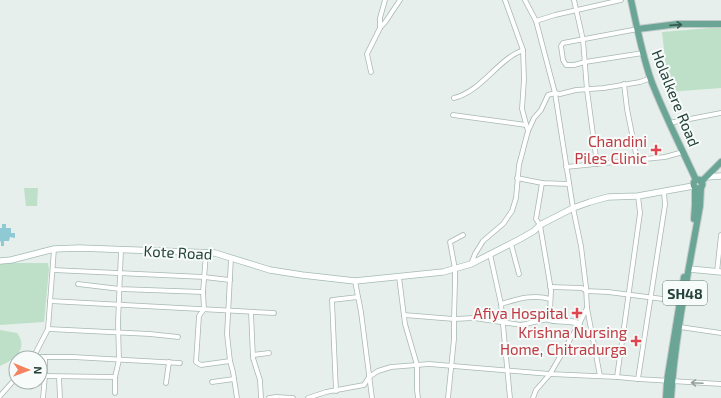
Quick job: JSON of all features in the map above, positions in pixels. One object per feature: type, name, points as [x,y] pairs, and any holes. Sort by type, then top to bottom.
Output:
[{"type":"main road","name":"Holalkere Road","points":[[631,0],[643,53],[651,78],[669,123],[697,185]]},
{"type":"main road","points":[[638,29],[678,24],[721,24]]},
{"type":"main road","points":[[697,185],[721,162]]},
{"type":"main road","name":"SH48","points":[[666,398],[680,327],[700,206],[697,185]]},
{"type":"main road","name":"SH48","points":[[671,398],[670,381],[679,302],[694,215],[697,185]]},
{"type":"street","points":[[380,28],[380,18],[385,0]]},
{"type":"street","points":[[371,72],[367,54],[380,28],[400,0]]},
{"type":"street","points":[[505,0],[523,50],[524,79],[522,109],[528,131]]},
{"type":"street","points":[[525,0],[536,21],[555,93],[566,168],[580,246],[586,292],[586,308],[600,376]]},
{"type":"street","points":[[574,0],[583,40],[587,90],[597,164]]},
{"type":"street","points":[[536,21],[555,15],[622,0]]},
{"type":"street","points":[[638,29],[565,42],[561,46],[563,60],[566,65],[574,65],[643,53]]},
{"type":"street","points":[[454,98],[474,89],[513,54],[523,50]]},
{"type":"street","points":[[471,264],[474,254],[483,241],[504,224],[512,211],[516,198],[519,165],[528,131],[548,95],[604,88],[640,82],[651,78]]},
{"type":"street","points":[[624,84],[627,109],[637,159]]},
{"type":"street","points":[[669,123],[721,113]]},
{"type":"street","points":[[453,115],[526,125]]},
{"type":"street","points":[[566,168],[665,157],[683,152]]},
{"type":"street","points":[[706,177],[721,176]]},
{"type":"street","points":[[518,178],[542,183],[569,184]]},
{"type":"street","points":[[542,183],[536,219],[540,225],[550,287],[550,313],[548,319]]},
{"type":"street","name":"Kote Road","points":[[0,261],[11,260],[54,249],[206,252],[215,253],[270,270],[302,275],[355,281],[399,277],[443,272],[471,264],[534,231],[540,225],[573,208],[590,202],[608,197],[638,196],[697,185]]},
{"type":"street","points":[[638,380],[665,205],[664,192]]},
{"type":"street","points":[[617,377],[640,213],[638,196]]},
{"type":"street","points":[[448,398],[454,339],[455,269],[450,242],[463,235]]},
{"type":"street","points":[[689,269],[719,272],[721,235]]},
{"type":"street","points":[[510,244],[519,274]]},
{"type":"street","points":[[37,350],[48,328],[54,249]]},
{"type":"street","points":[[115,393],[115,377],[119,360],[118,332],[121,250]]},
{"type":"street","points":[[206,252],[203,292],[204,309],[199,316],[196,362],[201,365],[230,361]]},
{"type":"street","points":[[490,254],[501,304],[510,398]]},
{"type":"street","points":[[231,258],[227,334],[230,361],[237,398]]},
{"type":"street","points":[[53,270],[121,272],[230,280]]},
{"type":"street","points":[[399,277],[405,324],[417,365],[418,398]]},
{"type":"street","points":[[355,281],[372,398]]},
{"type":"street","points":[[78,284],[120,289],[203,292]]},
{"type":"street","points":[[550,287],[582,288],[586,292],[628,294],[679,302]]},
{"type":"street","points":[[501,304],[524,298],[540,296],[550,299]]},
{"type":"street","points":[[336,390],[332,300],[358,297]]},
{"type":"street","points":[[50,301],[274,313]]},
{"type":"street","points":[[533,398],[536,390],[550,374],[579,324],[586,308]]},
{"type":"street","points":[[251,312],[253,355],[260,380],[261,398]]},
{"type":"street","points":[[404,315],[454,319],[474,318],[521,325],[548,319],[552,321],[575,322],[579,324]]},
{"type":"street","points":[[680,327],[721,333]]},
{"type":"street","points":[[48,328],[178,337]]},
{"type":"street","points":[[253,355],[269,353]]},
{"type":"street","points":[[48,357],[180,362]]},
{"type":"street","points":[[166,383],[168,362]]},
{"type":"street","points":[[308,398],[336,390],[364,385],[369,377],[378,371],[391,367],[429,364],[550,374],[721,384]]},
{"type":"street","points":[[48,376],[115,377]]},
{"type":"street","points":[[60,377],[60,398]]},
{"type":"street","points":[[212,382],[234,379]]},
{"type":"street","points":[[0,396],[8,387]]},
{"type":"street","points":[[270,398],[276,396],[293,398]]},
{"type":"green space","points":[[721,27],[721,88],[669,92],[662,32]]},
{"type":"green space","points":[[24,188],[38,188],[37,206],[26,206]]},
{"type":"green space","points":[[0,263],[48,263],[49,269],[44,322],[0,325]]},
{"type":"green space","points":[[0,330],[17,333],[20,339],[21,349],[8,350],[8,362],[0,366]]},
{"type":"water","points":[[2,224],[6,224],[6,228],[11,228],[11,233],[15,233],[15,238],[10,237],[9,241],[4,241],[4,246],[1,246],[0,241],[0,228],[2,228]]},
{"type":"place","name":"Chandini Piles Clinic","points":[[656,150]]},
{"type":"place","name":"Afiya Hospital","points":[[577,313]]},
{"type":"place","name":"Krishna Nursing Home, Chitradurga","points":[[636,341]]}]
